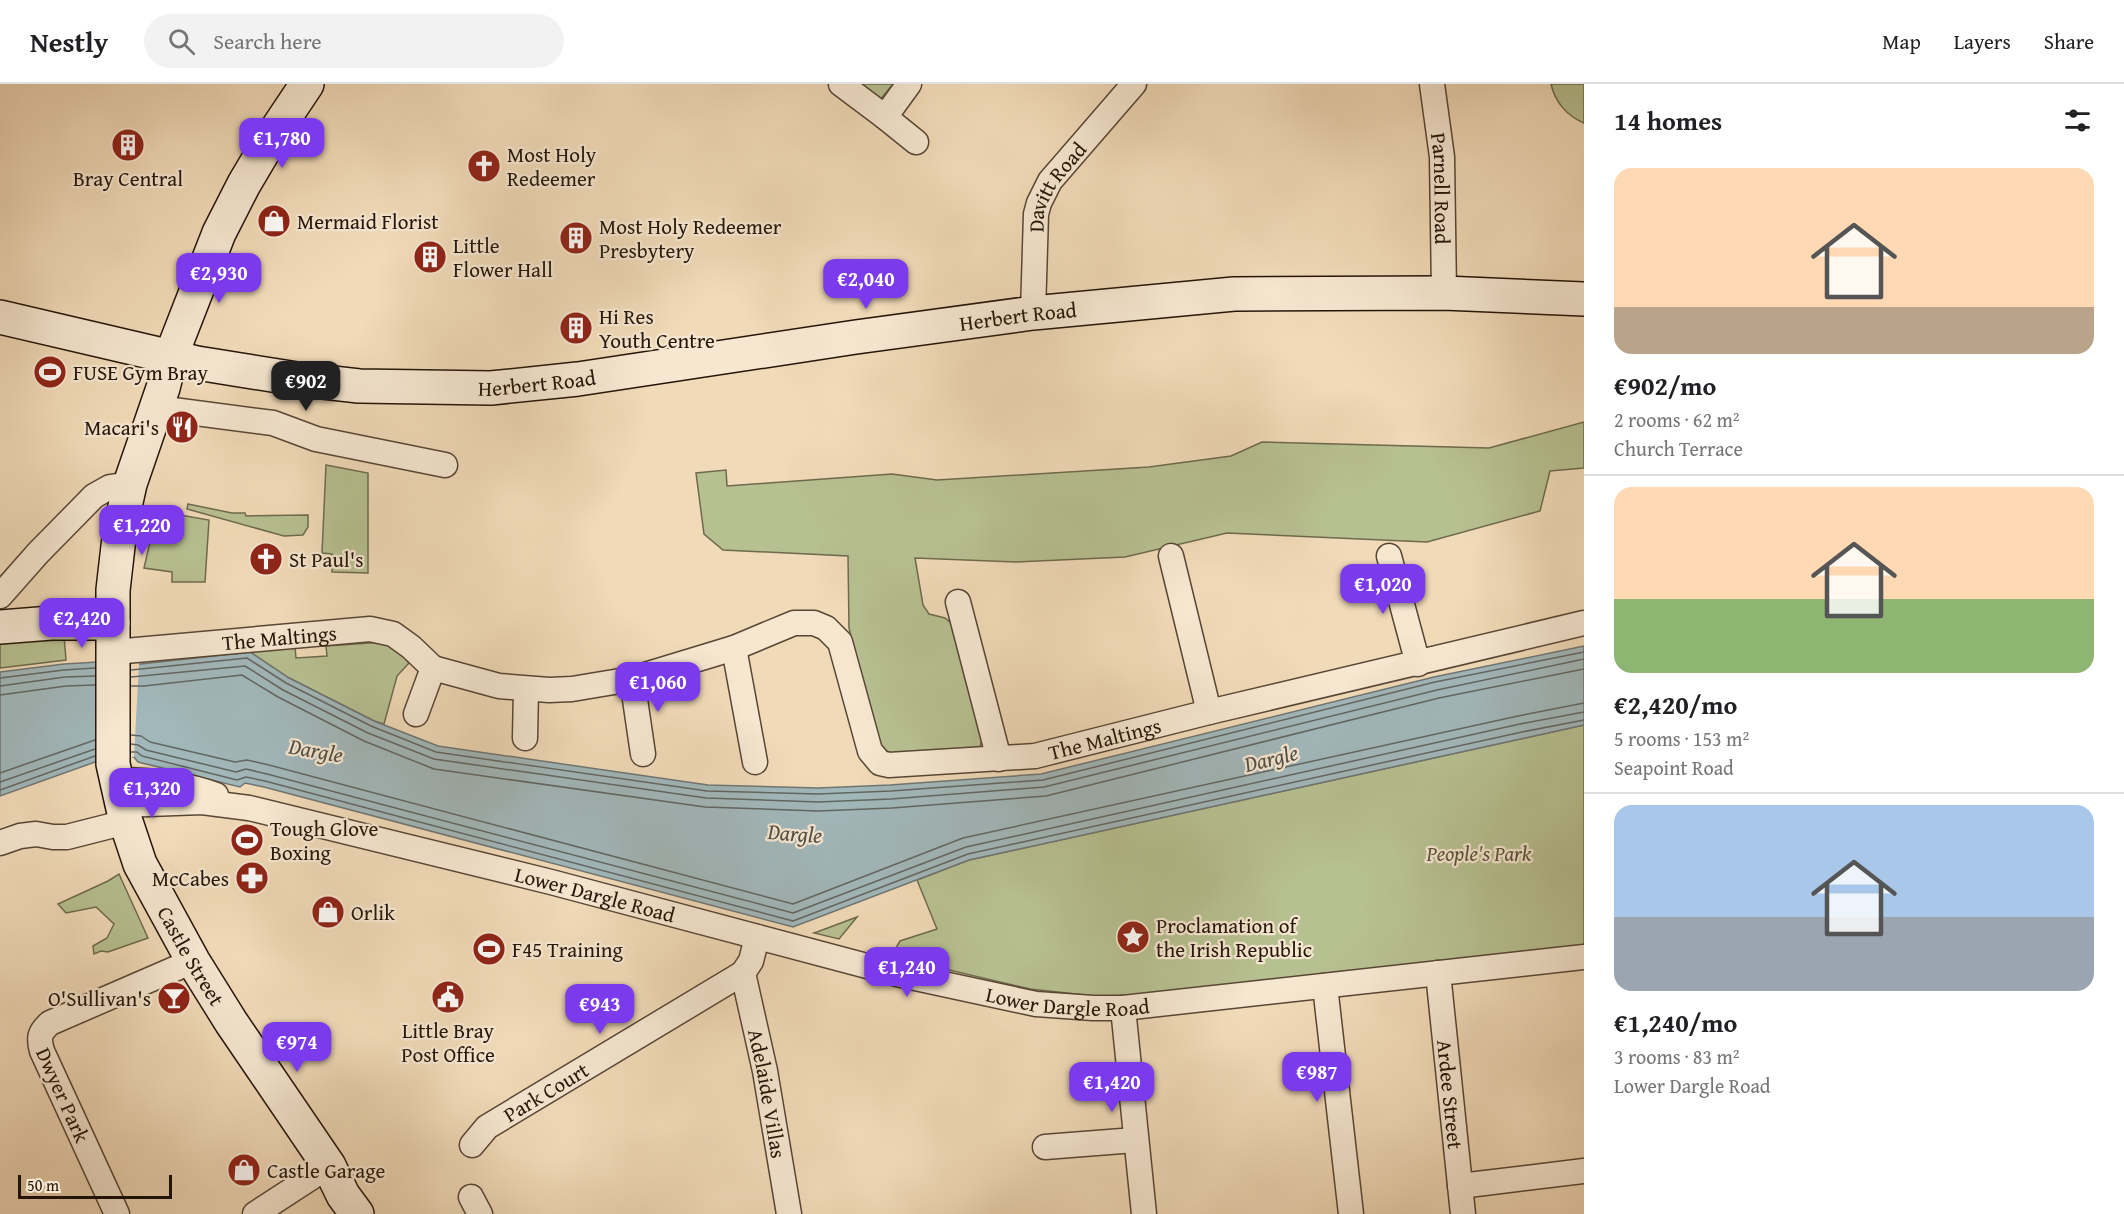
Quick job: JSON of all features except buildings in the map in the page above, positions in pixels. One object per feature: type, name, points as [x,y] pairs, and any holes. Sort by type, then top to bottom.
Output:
[{"type":"street","name":"Castle Street","points":[[307,84],[273,135],[227,216],[171,356],[157,406],[130,484],[116,557],[114,646],[119,789],[140,864],[193,961],[231,1022],[329,1166],[343,1195],[357,1214]]},
{"type":"street","points":[[841,84],[916,142]]},
{"type":"street","points":[[885,117],[909,84]]},
{"type":"street","name":"Davitt Road","points":[[1033,313],[1036,214],[1039,203],[1050,181],[1134,84]]},
{"type":"street","name":"Parnell Road","points":[[1432,84],[1443,157],[1444,293]]},
{"type":"street","name":"Herbert Road","points":[[0,317],[208,365],[359,386],[490,388],[605,375],[1033,313],[1234,294],[1444,293],[1584,299]]},
{"type":"street","points":[[157,406],[273,423],[316,439],[445,465]]},
{"type":"street","points":[[0,596],[94,496],[110,487],[130,484]]},
{"type":"street","points":[[1171,556],[1209,712]]},
{"type":"street","points":[[1389,556],[1418,664]]},
{"type":"street","points":[[958,602],[999,759]]},
{"type":"street","points":[[0,627],[51,623],[114,646]]},
{"type":"street","name":"The Maltings","points":[[114,646],[370,630],[393,634],[411,646],[433,668],[476,681],[526,689],[572,689],[632,679],[734,648],[794,624],[814,623],[826,627],[840,642],[845,652],[870,752],[880,763],[899,765],[1035,756],[1209,712],[1584,624]]},
{"type":"street","points":[[734,648],[755,762]]},
{"type":"street","points":[[416,714],[433,668]]},
{"type":"street","points":[[632,679],[644,754]]},
{"type":"street","points":[[525,738],[526,689]]},
{"type":"street","name":"Lower Dargle Road","points":[[0,843],[36,834],[67,837],[119,789],[249,808],[551,882],[897,974],[1036,1004],[1123,1008],[1584,957]]},
{"type":"street","points":[[743,974],[751,961],[757,937]]},
{"type":"street","name":"Dwyer Park","points":[[117,1214],[38,1039],[42,1029],[50,1023],[193,961]]},
{"type":"street","name":"Ardee Street","points":[[1438,973],[1463,1214]]},
{"type":"street","name":"Park Court","points":[[472,1145],[487,1127],[743,974]]},
{"type":"street","name":"Adelaide Villas","points":[[743,974],[765,1071],[789,1214]]},
{"type":"street","points":[[1325,986],[1351,1214]]},
{"type":"street","points":[[1123,1008],[1144,1214]]},
{"type":"street","points":[[1045,1147],[1136,1140]]},
{"type":"street","points":[[255,1214],[329,1166]]},
{"type":"street","points":[[1460,1186],[1584,1171]]},
{"type":"green space","points":[[860,84],[893,84],[880,100]]},
{"type":"green space","points":[[1551,84],[1584,84],[1584,123],[1563,108],[1555,97]]},
{"type":"green space","points":[[1584,422],[1584,468],[1550,471],[1540,511],[1427,542],[1227,533],[1125,557],[1016,562],[915,558],[923,605],[929,614],[945,618],[952,624],[982,739],[980,747],[892,754],[877,745],[849,628],[848,556],[723,550],[704,534],[696,473],[726,470],[727,486],[892,474],[937,480],[1149,467],[1231,456],[1262,442],[1489,448]]},
{"type":"green space","points":[[326,465],[368,473],[368,573],[332,572],[332,554],[322,553]]},
{"type":"green space","points":[[188,504],[232,513],[245,513],[246,516],[308,515],[308,527],[303,535],[284,536],[187,509]]},
{"type":"green space","points":[[157,511],[209,520],[205,582],[172,582],[172,572],[144,568]]},
{"type":"green space","points":[[64,636],[66,660],[0,668],[0,641]]},
{"type":"green space","points":[[385,642],[402,654],[409,663],[397,676],[384,724],[289,678],[250,652],[295,647],[296,658],[327,656],[326,646]]},
{"type":"green space","name":"People's Park","points":[[1584,725],[1584,946],[1113,998],[1030,989],[894,957],[900,941],[937,929],[917,880],[969,860]]},
{"type":"green space","points":[[119,874],[148,938],[108,952],[101,951],[94,954],[93,946],[107,938],[114,924],[96,907],[66,913],[58,904]]},
{"type":"green space","points":[[857,917],[839,939],[814,933],[817,932]]},
{"type":"water","name":"Dargle","points":[[1584,646],[1584,725],[969,860],[793,927],[264,787],[245,783],[240,787],[138,762],[134,757],[95,762],[0,796],[0,672],[64,664],[98,662],[141,664],[250,652],[289,678],[374,721],[438,746],[708,785],[818,788],[1041,774],[1434,677]]},
{"type":"pier","points":[[100,662],[139,663],[134,757],[116,763]]},
{"type":"place","name":"Bray Central","points":[[128,145]]},
{"type":"place","name":"Most Holy Redeemer","points":[[484,166]]},
{"type":"place","name":"Mermaid Florist","points":[[274,221]]},
{"type":"place","name":"Most Holy Redeemer Presbytery","points":[[576,238]]},
{"type":"place","name":"Little Flower Hall","points":[[430,257]]},
{"type":"place","name":"Hi Res Youth Centre","points":[[576,328]]},
{"type":"place","name":"FUSE Gym Bray","points":[[50,372]]},
{"type":"place","name":"Macari's","points":[[182,427]]},
{"type":"place","name":"St Paul's","points":[[266,559]]},
{"type":"place","name":"Tough Glove Boxing","points":[[247,840]]},
{"type":"place","name":"McCabes","points":[[252,878]]},
{"type":"place","name":"Orlik","points":[[328,912]]},
{"type":"place","name":"Proclamation of the Irish Republic","points":[[1133,937]]},
{"type":"place","name":"F45 Training","points":[[489,949]]},
{"type":"place","name":"Little Bray Post Office","points":[[448,997]]},
{"type":"place","name":"O'Sullivan's","points":[[174,998]]},
{"type":"place","name":"Castle Garage","points":[[244,1170]]}]
